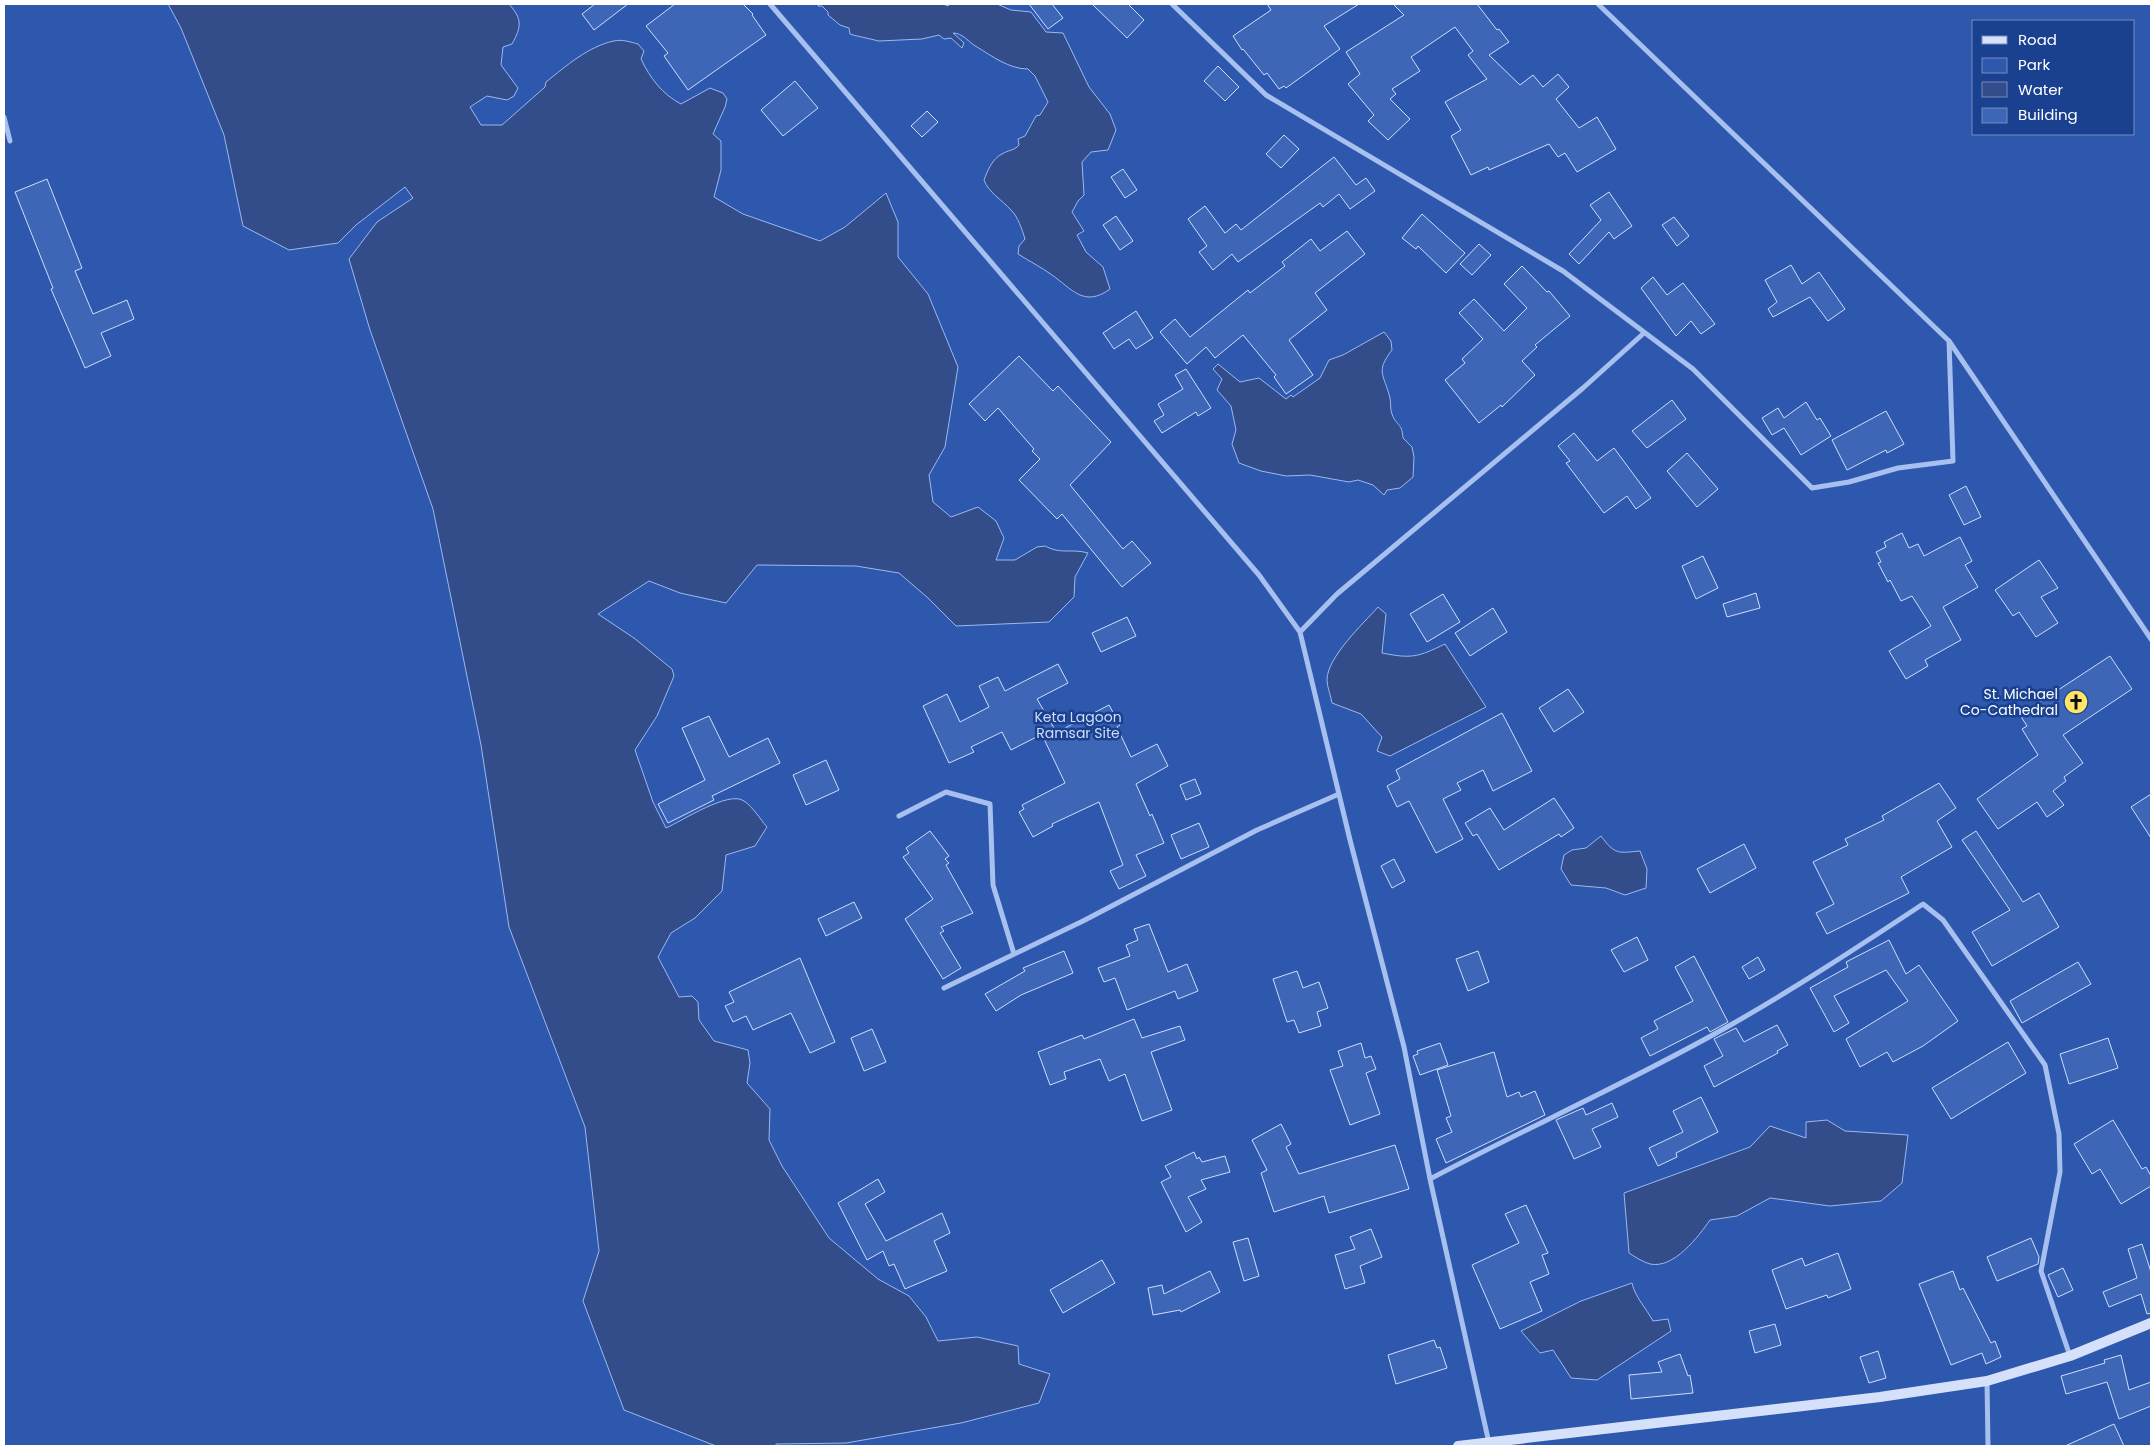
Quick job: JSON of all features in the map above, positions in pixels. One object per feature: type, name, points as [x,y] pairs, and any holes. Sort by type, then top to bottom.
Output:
[{"type":"main road","points":[[1458,1446],[1489,1445],[1880,1397],[1987,1381],[2070,1356],[2151,1323]]},
{"type":"street","points":[[770,4],[1259,575],[1300,632],[1404,1048],[1430,1179],[1489,1445]]},
{"type":"street","points":[[1172,4],[1266,96],[1563,271],[1693,369],[1812,488],[1849,482],[1898,468],[1953,461],[1949,341]]},
{"type":"street","points":[[1598,4],[1949,341],[2151,638]]},
{"type":"street","points":[[4,117],[10,141]]},
{"type":"street","points":[[1300,632],[1337,594],[1583,388],[1644,333]]},
{"type":"street","points":[[899,816],[946,792],[990,804],[993,885],[1014,954]]},
{"type":"street","points":[[944,988],[1083,921],[1257,830],[1339,794]]},
{"type":"street","points":[[1430,1179],[1612,1088],[1726,1028],[1829,966],[1922,904],[1943,920],[2046,1065],[2059,1134],[2060,1172],[2042,1272],[2070,1356]]},
{"type":"street","points":[[1987,1381],[1988,1446]]},
{"type":"green space","name":"Keta Lagoon Ramsar Site","points":[[4,4],[2151,4],[2151,1446],[4,1446]]},
{"type":"water","points":[[168,4],[509,4],[516,14],[519,27],[512,44],[503,47],[501,65],[518,88],[514,96],[507,100],[487,96],[470,107],[481,125],[502,125],[545,87],[546,82],[578,57],[596,47],[617,40],[626,41],[638,44],[644,51],[641,59],[648,73],[662,90],[681,104],[710,88],[723,93],[727,99],[713,134],[721,141],[721,170],[714,197],[743,214],[820,241],[845,227],[886,193],[898,222],[898,257],[928,294],[958,367],[945,447],[929,475],[933,502],[951,517],[978,507],[996,521],[1004,538],[996,560],[1015,560],[1037,547],[1045,546],[1061,551],[1088,553],[1075,577],[1074,597],[1049,622],[956,626],[899,573],[856,566],[757,565],[726,603],[680,593],[649,581],[598,614],[634,638],[672,669],[674,676],[657,716],[635,750],[653,802],[666,828],[717,803],[737,799],[744,801],[767,827],[755,846],[726,855],[722,891],[695,918],[671,933],[658,957],[679,997],[692,996],[698,1002],[699,1020],[714,1041],[748,1050],[750,1063],[747,1083],[770,1109],[769,1140],[782,1166],[829,1238],[878,1279],[909,1296],[926,1317],[938,1341],[977,1337],[1018,1346],[1019,1364],[1050,1374],[1039,1403],[961,1423],[846,1443],[776,1444],[776,1446],[716,1446],[624,1410],[583,1301],[599,1251],[585,1127],[509,927],[481,745],[433,509],[370,330],[349,259],[377,222],[413,198],[405,187],[356,225],[338,243],[289,250],[243,226],[224,135],[181,28]]},
{"type":"water","points":[[819,4],[943,4],[948,6],[950,4],[997,4],[1011,10],[1031,12],[1046,32],[1063,33],[1089,87],[1110,114],[1116,130],[1108,150],[1091,152],[1082,162],[1084,195],[1072,212],[1084,231],[1077,235],[1086,252],[1103,267],[1110,289],[1093,297],[1085,297],[1072,291],[1048,272],[1018,254],[1019,246],[1025,239],[1020,223],[1007,206],[992,192],[984,180],[991,165],[999,156],[1019,145],[1018,139],[1025,136],[1036,116],[1040,115],[1048,102],[1035,76],[1028,69],[1014,67],[1001,61],[957,33],[953,33],[964,43],[962,48],[951,38],[944,39],[939,35],[922,39],[879,41],[853,35],[850,34],[849,28],[840,25],[828,15],[828,12],[822,6],[818,6]]},
{"type":"water","points":[[1384,332],[1391,341],[1392,350],[1384,363],[1382,373],[1390,398],[1392,414],[1401,429],[1403,438],[1412,447],[1414,457],[1413,477],[1400,488],[1387,490],[1384,495],[1373,485],[1358,480],[1349,482],[1310,475],[1286,476],[1261,471],[1239,463],[1232,444],[1236,430],[1231,406],[1217,390],[1222,379],[1213,369],[1218,364],[1240,382],[1259,378],[1286,399],[1291,395],[1293,397],[1320,378],[1329,360],[1343,355]]},
{"type":"water","points":[[1378,607],[1386,614],[1382,653],[1415,656],[1445,644],[1486,707],[1390,756],[1377,751],[1382,737],[1361,714],[1332,703],[1327,683],[1329,671],[1339,651]]},
{"type":"water","points":[[1601,836],[1614,850],[1622,852],[1640,851],[1647,869],[1646,888],[1625,895],[1606,888],[1571,885],[1561,869],[1564,855],[1572,850],[1586,848]]},
{"type":"water","points":[[1827,1120],[1845,1131],[1908,1135],[1902,1183],[1881,1201],[1830,1206],[1770,1198],[1737,1216],[1710,1220],[1685,1250],[1668,1262],[1650,1264],[1629,1253],[1624,1193],[1750,1147],[1770,1126],[1806,1138],[1806,1122]]},
{"type":"water","points":[[1632,1283],[1638,1298],[1653,1321],[1668,1319],[1671,1331],[1597,1380],[1571,1378],[1553,1350],[1540,1353],[1521,1331],[1581,1301]]},
{"type":"building","points":[[595,4],[628,4],[594,30],[582,14]]},
{"type":"building","points":[[675,4],[743,4],[753,14],[766,35],[688,90],[664,56],[668,53],[646,26]]},
{"type":"building","points":[[1029,4],[1052,4],[1063,18],[1048,29]]},
{"type":"building","points":[[1092,4],[1128,4],[1144,20],[1127,38]]},
{"type":"building","points":[[1267,4],[1359,4],[1324,26],[1340,49],[1286,88],[1284,86],[1279,89],[1267,73],[1264,75],[1242,50],[1233,36],[1271,10]]},
{"type":"building","points":[[1393,4],[1477,4],[1509,42],[1489,55],[1520,85],[1533,75],[1543,87],[1558,74],[1569,87],[1556,99],[1579,128],[1597,117],[1616,149],[1577,172],[1565,153],[1558,157],[1549,144],[1489,170],[1488,167],[1471,175],[1451,136],[1461,130],[1445,102],[1487,79],[1468,55],[1473,51],[1455,27],[1411,57],[1420,71],[1392,89],[1396,94],[1390,99],[1410,119],[1388,140],[1368,121],[1374,115],[1348,84],[1360,74],[1346,52],[1404,15]]},
{"type":"building","points":[[1218,66],[1239,87],[1225,101],[1204,81]]},
{"type":"building","points":[[795,81],[818,108],[783,136],[761,110]]},
{"type":"building","points":[[927,111],[938,122],[922,137],[911,126]]},
{"type":"building","points":[[1284,135],[1299,149],[1281,168],[1266,154]]},
{"type":"building","points":[[1334,157],[1356,185],[1366,178],[1375,191],[1350,209],[1339,194],[1323,207],[1320,203],[1238,262],[1232,254],[1213,270],[1199,252],[1207,246],[1188,219],[1205,206],[1225,233],[1236,224],[1241,230]]},
{"type":"building","points":[[1123,169],[1137,190],[1125,198],[1111,177]]},
{"type":"building","points":[[47,179],[82,268],[75,271],[93,314],[127,300],[134,319],[101,333],[111,356],[85,368],[51,289],[53,288],[15,192]]},
{"type":"building","points":[[1609,192],[1632,226],[1614,239],[1609,232],[1579,264],[1569,254],[1601,220],[1590,205]]},
{"type":"building","points":[[1422,214],[1465,253],[1446,273],[1418,246],[1416,249],[1402,238]]},
{"type":"building","points":[[1116,216],[1133,241],[1120,250],[1103,225]]},
{"type":"building","points":[[1674,217],[1689,236],[1677,246],[1662,225]]},
{"type":"building","points":[[1347,231],[1365,254],[1315,293],[1327,310],[1289,340],[1313,375],[1286,394],[1274,377],[1276,375],[1243,335],[1215,358],[1206,347],[1187,364],[1160,332],[1175,319],[1190,337],[1248,290],[1250,293],[1285,266],[1282,262],[1311,239],[1320,251]]},
{"type":"building","points":[[1479,244],[1491,255],[1472,275],[1460,264]]},
{"type":"building","points":[[1791,265],[1802,284],[1819,272],[1845,309],[1828,321],[1810,297],[1773,317],[1768,309],[1777,302],[1765,280]]},
{"type":"building","points":[[1522,266],[1547,292],[1549,291],[1570,316],[1535,345],[1537,347],[1522,361],[1535,375],[1502,407],[1501,405],[1479,423],[1445,380],[1465,363],[1462,359],[1483,339],[1459,313],[1474,299],[1504,331],[1527,308],[1504,284]]},
{"type":"building","points":[[1653,277],[1667,295],[1683,283],[1715,324],[1701,334],[1691,321],[1676,336],[1641,288]]},
{"type":"building","points":[[1136,311],[1153,338],[1136,349],[1129,339],[1114,349],[1103,333]]},
{"type":"building","points":[[1019,356],[1053,391],[1058,386],[1111,442],[1070,485],[1123,549],[1132,541],[1151,563],[1122,587],[1062,514],[1057,519],[1019,480],[1040,459],[1032,451],[1034,449],[998,408],[985,421],[969,404]]},
{"type":"building","points":[[1186,369],[1211,408],[1198,416],[1196,412],[1162,433],[1154,421],[1164,415],[1158,404],[1183,389],[1175,375]]},
{"type":"building","points":[[1672,400],[1686,419],[1647,448],[1632,431]]},
{"type":"building","points":[[1806,402],[1817,420],[1820,418],[1831,436],[1801,455],[1784,428],[1772,435],[1762,418],[1778,408],[1784,418]]},
{"type":"building","points":[[1886,411],[1904,444],[1887,453],[1886,450],[1847,470],[1832,440]]},
{"type":"building","points":[[1574,433],[1597,461],[1614,448],[1651,498],[1636,509],[1627,496],[1604,513],[1566,463],[1570,461],[1558,446]]},
{"type":"building","points":[[1687,453],[1718,489],[1697,507],[1667,471]]},
{"type":"building","points":[[1966,486],[1981,517],[1964,525],[1949,495]]},
{"type":"building","points":[[1902,533],[1909,548],[1918,544],[1924,556],[1960,537],[1972,561],[1965,565],[1978,587],[1943,607],[1961,640],[1925,660],[1928,666],[1906,679],[1889,651],[1931,626],[1912,596],[1901,601],[1878,563],[1881,562],[1876,552],[1886,547],[1884,542]]},
{"type":"building","points":[[1703,556],[1718,588],[1696,599],[1682,566]]},
{"type":"building","points":[[2039,560],[2058,588],[2041,597],[2058,623],[2036,637],[2019,612],[2013,616],[1995,590]]},
{"type":"building","points":[[1756,593],[1760,608],[1727,617],[1723,604]]},
{"type":"building","points":[[1443,594],[1460,622],[1427,642],[1410,614]]},
{"type":"building","points":[[1493,608],[1507,632],[1470,656],[1455,633]]},
{"type":"building","points":[[1127,617],[1136,636],[1101,652],[1092,633]]},
{"type":"building","points":[[2110,656],[2132,689],[2063,735],[2083,763],[2064,777],[2066,781],[2053,791],[2064,805],[2047,817],[2037,802],[1998,829],[1977,799],[2038,755],[2022,729],[2027,726],[2020,715]]},
{"type":"building","points":[[1058,664],[1068,683],[1037,699],[1054,728],[1011,750],[1002,732],[971,747],[974,752],[949,763],[923,706],[947,694],[960,722],[989,707],[979,686],[998,677],[1005,691]]},
{"type":"building","points":[[1568,689],[1584,712],[1554,732],[1539,708]]},
{"type":"building","points":[[1109,705],[1120,725],[1117,727],[1131,757],[1157,744],[1168,766],[1136,784],[1150,816],[1152,814],[1164,843],[1136,855],[1146,876],[1119,889],[1110,871],[1123,865],[1099,802],[1052,824],[1053,826],[1033,837],[1019,812],[1024,809],[1022,805],[1065,783],[1044,739]]},
{"type":"building","points":[[1502,713],[1532,771],[1493,791],[1483,770],[1457,783],[1461,790],[1443,799],[1463,839],[1436,853],[1409,801],[1397,807],[1387,786],[1400,779],[1396,770]]},
{"type":"building","points":[[709,716],[729,757],[768,738],[780,763],[712,796],[714,800],[668,823],[658,804],[705,780],[682,728]]},
{"type":"building","points":[[826,760],[839,790],[806,805],[793,775]]},
{"type":"building","points":[[1195,779],[1201,794],[1186,800],[1180,785]]},
{"type":"building","points":[[1939,783],[1956,808],[1937,821],[1952,847],[1901,877],[1909,893],[1827,934],[1816,913],[1834,904],[1813,862],[1848,845],[1845,839],[1884,820],[1882,816]]},
{"type":"building","points":[[2151,794],[2151,838],[2131,807]]},
{"type":"building","points":[[1554,798],[1574,828],[1561,837],[1559,834],[1499,870],[1477,834],[1473,836],[1465,823],[1490,808],[1504,830]]},
{"type":"building","points":[[1199,823],[1209,847],[1181,859],[1171,835]]},
{"type":"building","points":[[930,831],[949,856],[945,859],[949,863],[946,865],[973,913],[941,927],[944,931],[940,933],[961,968],[943,979],[905,919],[933,899],[903,857],[909,853],[906,848]]},
{"type":"building","points":[[1976,831],[2023,902],[2039,893],[2059,927],[1992,966],[1972,932],[2010,910],[1962,840]]},
{"type":"building","points":[[1744,844],[1756,868],[1710,893],[1697,869]]},
{"type":"building","points":[[1394,859],[1405,881],[1392,888],[1381,866]]},
{"type":"building","points":[[854,902],[862,918],[826,936],[818,919]]},
{"type":"building","points":[[1149,924],[1168,972],[1187,964],[1198,991],[1178,999],[1175,991],[1127,1010],[1115,978],[1104,982],[1098,968],[1130,956],[1126,945],[1138,940],[1134,929]]},
{"type":"building","points":[[1637,937],[1648,960],[1624,972],[1611,950]]},
{"type":"building","points":[[1889,940],[1906,974],[1919,965],[1958,1021],[1923,1046],[1893,1062],[1887,1052],[1860,1067],[1846,1039],[1908,1001],[1886,970],[1834,996],[1849,1023],[1834,1032],[1810,988],[1848,967],[1846,962]]},
{"type":"building","points":[[1064,951],[1073,973],[1021,995],[996,1011],[985,994],[1025,971],[1023,968]]},
{"type":"building","points":[[1478,951],[1489,982],[1468,991],[1456,959]]},
{"type":"building","points":[[1694,956],[1728,1022],[1710,1032],[1707,1027],[1650,1056],[1641,1038],[1658,1029],[1654,1021],[1693,1001],[1675,967]]},
{"type":"building","points":[[1758,957],[1765,970],[1749,979],[1742,967]]},
{"type":"building","points":[[800,958],[835,1042],[810,1053],[791,1013],[753,1030],[746,1016],[733,1022],[725,1006],[734,1002],[729,992]]},
{"type":"building","points":[[2078,962],[2091,984],[2022,1023],[2010,1001]]},
{"type":"building","points":[[1297,971],[1303,988],[1319,982],[1328,1008],[1317,1012],[1321,1026],[1299,1033],[1294,1020],[1287,1022],[1273,979]]},
{"type":"building","points":[[1134,1019],[1142,1038],[1180,1026],[1185,1040],[1151,1052],[1172,1110],[1142,1121],[1125,1074],[1109,1081],[1100,1059],[1064,1072],[1066,1079],[1050,1085],[1038,1052],[1082,1035],[1084,1039]]},
{"type":"building","points":[[1777,1025],[1788,1045],[1777,1051],[1778,1053],[1714,1087],[1704,1066],[1723,1056],[1714,1039],[1736,1028],[1744,1042]]},
{"type":"building","points":[[872,1029],[886,1062],[864,1071],[851,1038]]},
{"type":"building","points":[[2108,1038],[2118,1068],[2069,1084],[2060,1054]]},
{"type":"building","points":[[2008,1042],[2026,1073],[1951,1119],[1932,1088]]},
{"type":"building","points":[[1361,1043],[1365,1058],[1371,1056],[1376,1069],[1366,1073],[1380,1114],[1350,1125],[1330,1070],[1343,1066],[1338,1051]]},
{"type":"building","points":[[1440,1043],[1448,1065],[1420,1075],[1413,1056],[1418,1054],[1417,1051]]},
{"type":"building","points":[[1494,1052],[1507,1097],[1519,1092],[1521,1097],[1535,1091],[1545,1115],[1446,1163],[1436,1139],[1452,1132],[1446,1118],[1451,1116],[1437,1070]]},
{"type":"building","points":[[1701,1097],[1718,1132],[1676,1153],[1677,1157],[1658,1166],[1649,1148],[1683,1132],[1673,1111]]},
{"type":"building","points":[[1612,1103],[1618,1117],[1592,1129],[1601,1147],[1574,1159],[1556,1120],[1583,1108],[1586,1115]]},
{"type":"building","points":[[2113,1120],[2142,1169],[2146,1167],[2151,1176],[2151,1186],[2121,1204],[2100,1169],[2092,1174],[2074,1144]]},
{"type":"building","points":[[1281,1124],[1291,1144],[1286,1147],[1299,1174],[1395,1145],[1409,1189],[1329,1213],[1324,1196],[1274,1212],[1261,1173],[1267,1170],[1252,1140]]},
{"type":"building","points":[[1194,1152],[1197,1159],[1199,1157],[1202,1162],[1225,1156],[1230,1172],[1201,1180],[1206,1189],[1188,1197],[1202,1222],[1186,1232],[1161,1182],[1171,1177],[1165,1166]]},
{"type":"building","points":[[878,1179],[885,1192],[865,1204],[886,1241],[942,1213],[950,1233],[934,1241],[947,1271],[905,1289],[894,1264],[889,1266],[883,1251],[867,1260],[838,1203]]},
{"type":"building","points":[[1526,1205],[1548,1253],[1542,1255],[1549,1274],[1530,1282],[1542,1311],[1500,1329],[1472,1265],[1519,1243],[1505,1214]]},
{"type":"building","points":[[1371,1229],[1382,1257],[1360,1266],[1365,1283],[1345,1289],[1335,1255],[1355,1249],[1350,1237]]},
{"type":"building","points":[[1248,1238],[1259,1276],[1244,1281],[1233,1242]]},
{"type":"building","points":[[2031,1238],[2039,1257],[2038,1264],[1997,1281],[1987,1257]]},
{"type":"building","points":[[2142,1244],[2151,1272],[2151,1313],[2147,1314],[2141,1294],[2109,1307],[2103,1292],[2137,1278],[2128,1249]]},
{"type":"building","points":[[1838,1253],[1851,1289],[1828,1298],[1827,1295],[1786,1309],[1772,1270],[1802,1258],[1805,1266]]},
{"type":"building","points":[[1102,1260],[1115,1283],[1063,1313],[1050,1290]]},
{"type":"building","points":[[2063,1268],[2073,1290],[2058,1297],[2048,1275]]},
{"type":"building","points":[[1210,1271],[1220,1292],[1181,1312],[1180,1310],[1153,1315],[1148,1288],[1162,1285],[1164,1294]]},
{"type":"building","points":[[1953,1271],[1960,1290],[1963,1288],[1991,1343],[1995,1341],[2001,1357],[1986,1364],[1982,1353],[1951,1365],[1919,1284]]},
{"type":"building","points":[[1775,1324],[1781,1345],[1755,1353],[1749,1331]]},
{"type":"building","points":[[1434,1340],[1437,1348],[1440,1347],[1447,1368],[1396,1384],[1388,1355]]},
{"type":"building","points":[[1878,1351],[1886,1378],[1869,1383],[1860,1357]]},
{"type":"building","points":[[1680,1354],[1688,1376],[1690,1375],[1693,1393],[1631,1399],[1629,1375],[1662,1372],[1658,1362]]},
{"type":"building","points":[[2121,1355],[2129,1390],[2151,1382],[2151,1406],[2119,1419],[2107,1382],[2066,1394],[2061,1376],[2105,1363],[2104,1360]]},
{"type":"building","points":[[2114,1424],[2124,1446],[2065,1446]]},
{"type":"place","name":"St. Michael Co-Cathedral","points":[[2076,702]]}]
